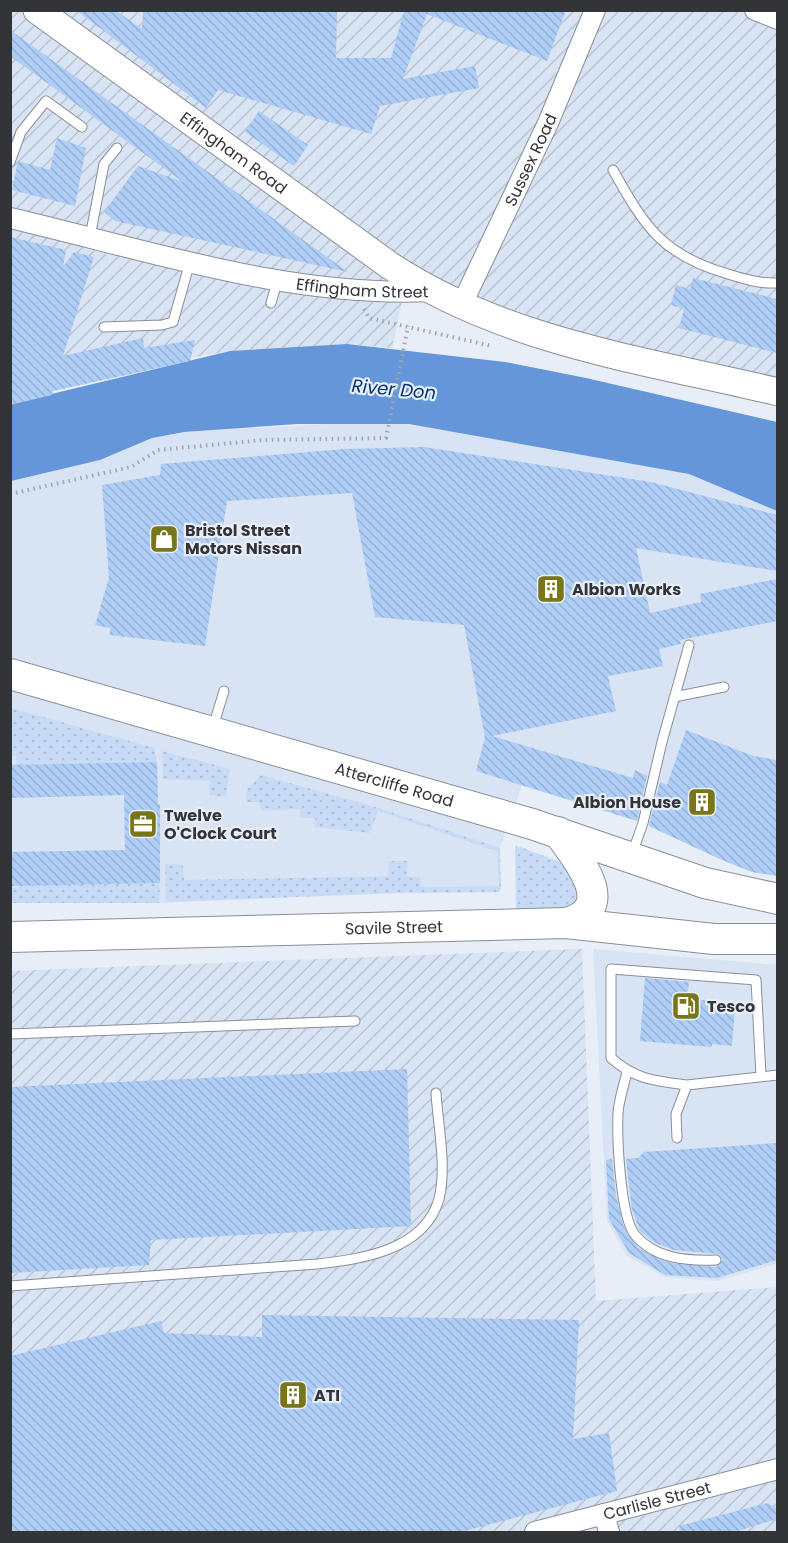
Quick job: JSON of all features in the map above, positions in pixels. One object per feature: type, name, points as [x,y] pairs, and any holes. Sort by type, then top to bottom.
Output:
[{"type":"main road","name":"Effingham Road","points":[[38,10],[389,266],[432,291]]},
{"type":"main road","name":"Effingham Street","points":[[432,291],[516,329],[777,392]]},
{"type":"main road","name":"Attercliffe Road","points":[[10,674],[558,832],[705,883],[777,899]]},
{"type":"main road","points":[[558,832],[584,867],[591,883],[588,909],[579,918],[566,923]]},
{"type":"main road","name":"Savile Street","points":[[10,937],[566,923],[714,939],[777,939]]},
{"type":"street","name":"Sussex Road","points":[[461,306],[548,123],[595,10]]},
{"type":"street","points":[[755,10],[777,19]]},
{"type":"street","name":"Effingham Street","points":[[10,219],[190,262],[278,278],[363,290],[432,291]]},
{"type":"street","name":"Carlisle Street","points":[[536,1533],[607,1523],[777,1469]]},
{"type":"lane","points":[[10,162],[21,132],[46,101],[82,127]]},
{"type":"lane","points":[[90,237],[104,164],[117,148]]},
{"type":"lane","points":[[613,170],[634,207],[658,239],[697,265],[750,280],[777,284]]},
{"type":"lane","points":[[104,327],[162,325],[173,322],[190,262]]},
{"type":"lane","points":[[271,303],[278,278]]},
{"type":"lane","points":[[630,858],[643,824],[689,645]]},
{"type":"lane","points":[[674,697],[724,687]]},
{"type":"lane","points":[[211,732],[224,691]]},
{"type":"lane","points":[[761,1076],[756,980],[611,969],[612,1058],[627,1072],[650,1081],[687,1086],[777,1075]]},
{"type":"lane","points":[[10,1035],[355,1022]]},
{"type":"lane","points":[[627,1072],[618,1112],[621,1178],[627,1215],[634,1233],[647,1246],[664,1255],[678,1259],[716,1260]]},
{"type":"lane","points":[[677,1138],[676,1114],[687,1086]]},
{"type":"lane","points":[[10,1286],[316,1264],[363,1259],[388,1250],[409,1238],[426,1222],[439,1199],[441,1166],[436,1093]]},
{"type":"path","points":[[10,494],[131,467],[158,450],[264,440],[386,438],[408,326],[503,348]]},
{"type":"shaded area","points":[[11,11],[777,11],[777,392],[404,293],[392,348],[347,344],[230,351],[11,388]]},
{"type":"shaded area","points":[[351,423],[409,424],[689,474],[777,511],[777,876],[752,872],[722,860],[622,814],[522,785],[500,848],[499,892],[397,893],[159,903],[11,903],[10,481],[100,460],[152,438],[184,432]]},
{"type":"shaded area","points":[[11,708],[154,748],[157,762],[16,765],[16,756],[11,755]]},
{"type":"shaded area","points":[[162,751],[230,769],[226,797],[209,795],[210,781],[163,779]]},
{"type":"shaded area","points":[[261,775],[372,806],[500,848],[501,889],[499,892],[397,893],[166,902],[165,864],[183,865],[184,880],[388,876],[389,861],[408,861],[407,876],[420,877],[421,887],[499,886],[497,851],[378,811],[370,833],[315,827],[315,818],[300,818],[300,809],[262,811],[259,802],[246,802],[247,790]]},
{"type":"shaded area","points":[[515,845],[568,865],[580,895],[568,906],[560,909],[516,912]]},
{"type":"shaded area","points":[[160,883],[159,903],[11,903],[10,888],[19,888],[19,884]]},
{"type":"shaded area","points":[[582,949],[596,1301],[777,1287],[777,1532],[11,1532],[10,971]]},
{"type":"shaded area","points":[[593,949],[777,965],[777,1264],[717,1281],[665,1277],[627,1256],[607,1221]]},
{"type":"water","name":"River Don","points":[[347,344],[505,362],[586,378],[777,422],[777,511],[689,474],[409,424],[297,424],[184,432],[152,438],[100,460],[11,481],[10,404],[230,351]]},
{"type":"building","points":[[76,10],[115,10],[142,29],[143,10],[337,10],[336,58],[391,58],[404,10],[566,10],[547,61],[427,14],[403,79],[475,66],[479,88],[380,106],[371,134],[218,90],[206,108]]},
{"type":"building","points":[[10,30],[348,272],[115,221],[104,212],[138,166],[183,182],[10,56]]},
{"type":"building","points":[[259,111],[308,145],[294,166],[245,132]]},
{"type":"building","points":[[57,138],[86,148],[75,206],[12,190],[18,161],[50,170]]},
{"type":"building","points":[[10,237],[66,250],[63,267],[74,252],[94,257],[63,356],[143,338],[144,348],[195,340],[190,361],[53,391],[52,395],[10,405]]},
{"type":"building","points":[[693,278],[777,299],[777,353],[679,328],[684,309],[671,305],[676,285],[690,289]]},
{"type":"building","points":[[424,447],[651,482],[777,515],[777,571],[636,548],[650,613],[701,602],[700,594],[777,579],[777,621],[680,640],[681,644],[659,649],[663,666],[608,676],[616,711],[492,736],[633,778],[635,770],[647,776],[637,821],[476,771],[485,738],[464,625],[375,617],[352,493],[227,501],[205,646],[110,635],[110,628],[95,625],[109,578],[102,485],[160,475],[161,464],[345,449]]},
{"type":"building","name":"Albion House","points":[[686,730],[753,756],[777,760],[777,876],[752,872],[649,826],[660,782],[667,785]]},
{"type":"building","name":"Twelve O'Clock Court","points":[[157,762],[158,805],[160,804],[160,883],[10,886],[10,852],[125,850],[124,795],[10,798],[10,765]]},
{"type":"building","points":[[645,978],[689,982],[687,999],[716,1001],[716,1005],[735,1006],[732,1046],[712,1044],[712,1047],[640,1041]]},
{"type":"building","points":[[407,1069],[411,1226],[151,1240],[149,1265],[10,1273],[10,1087]]},
{"type":"building","points":[[777,1143],[777,1260],[717,1278],[665,1275],[629,1253],[609,1219],[606,1160],[612,1159],[616,1196],[624,1227],[638,1248],[670,1263],[716,1267],[723,1260],[719,1254],[674,1250],[655,1243],[640,1231],[632,1210],[626,1159],[638,1158],[644,1152]]},
{"type":"building","name":"ATI","points":[[262,1315],[579,1320],[573,1439],[609,1433],[617,1491],[457,1533],[10,1533],[10,1356],[161,1321],[164,1333],[262,1337]]},
{"type":"building","points":[[768,1503],[777,1509],[777,1519],[731,1533],[680,1533],[679,1526]]},
{"type":"place","name":"Bristol Street Motors Nissan","points":[[164,539]]},
{"type":"place","name":"Albion Works","points":[[551,589]]},
{"type":"place","name":"Albion House","points":[[702,802]]},
{"type":"place","name":"Twelve O'Clock Court","points":[[143,824]]},
{"type":"place","name":"Tesco","points":[[686,1006]]},
{"type":"place","name":"ATI","points":[[293,1395]]}]
